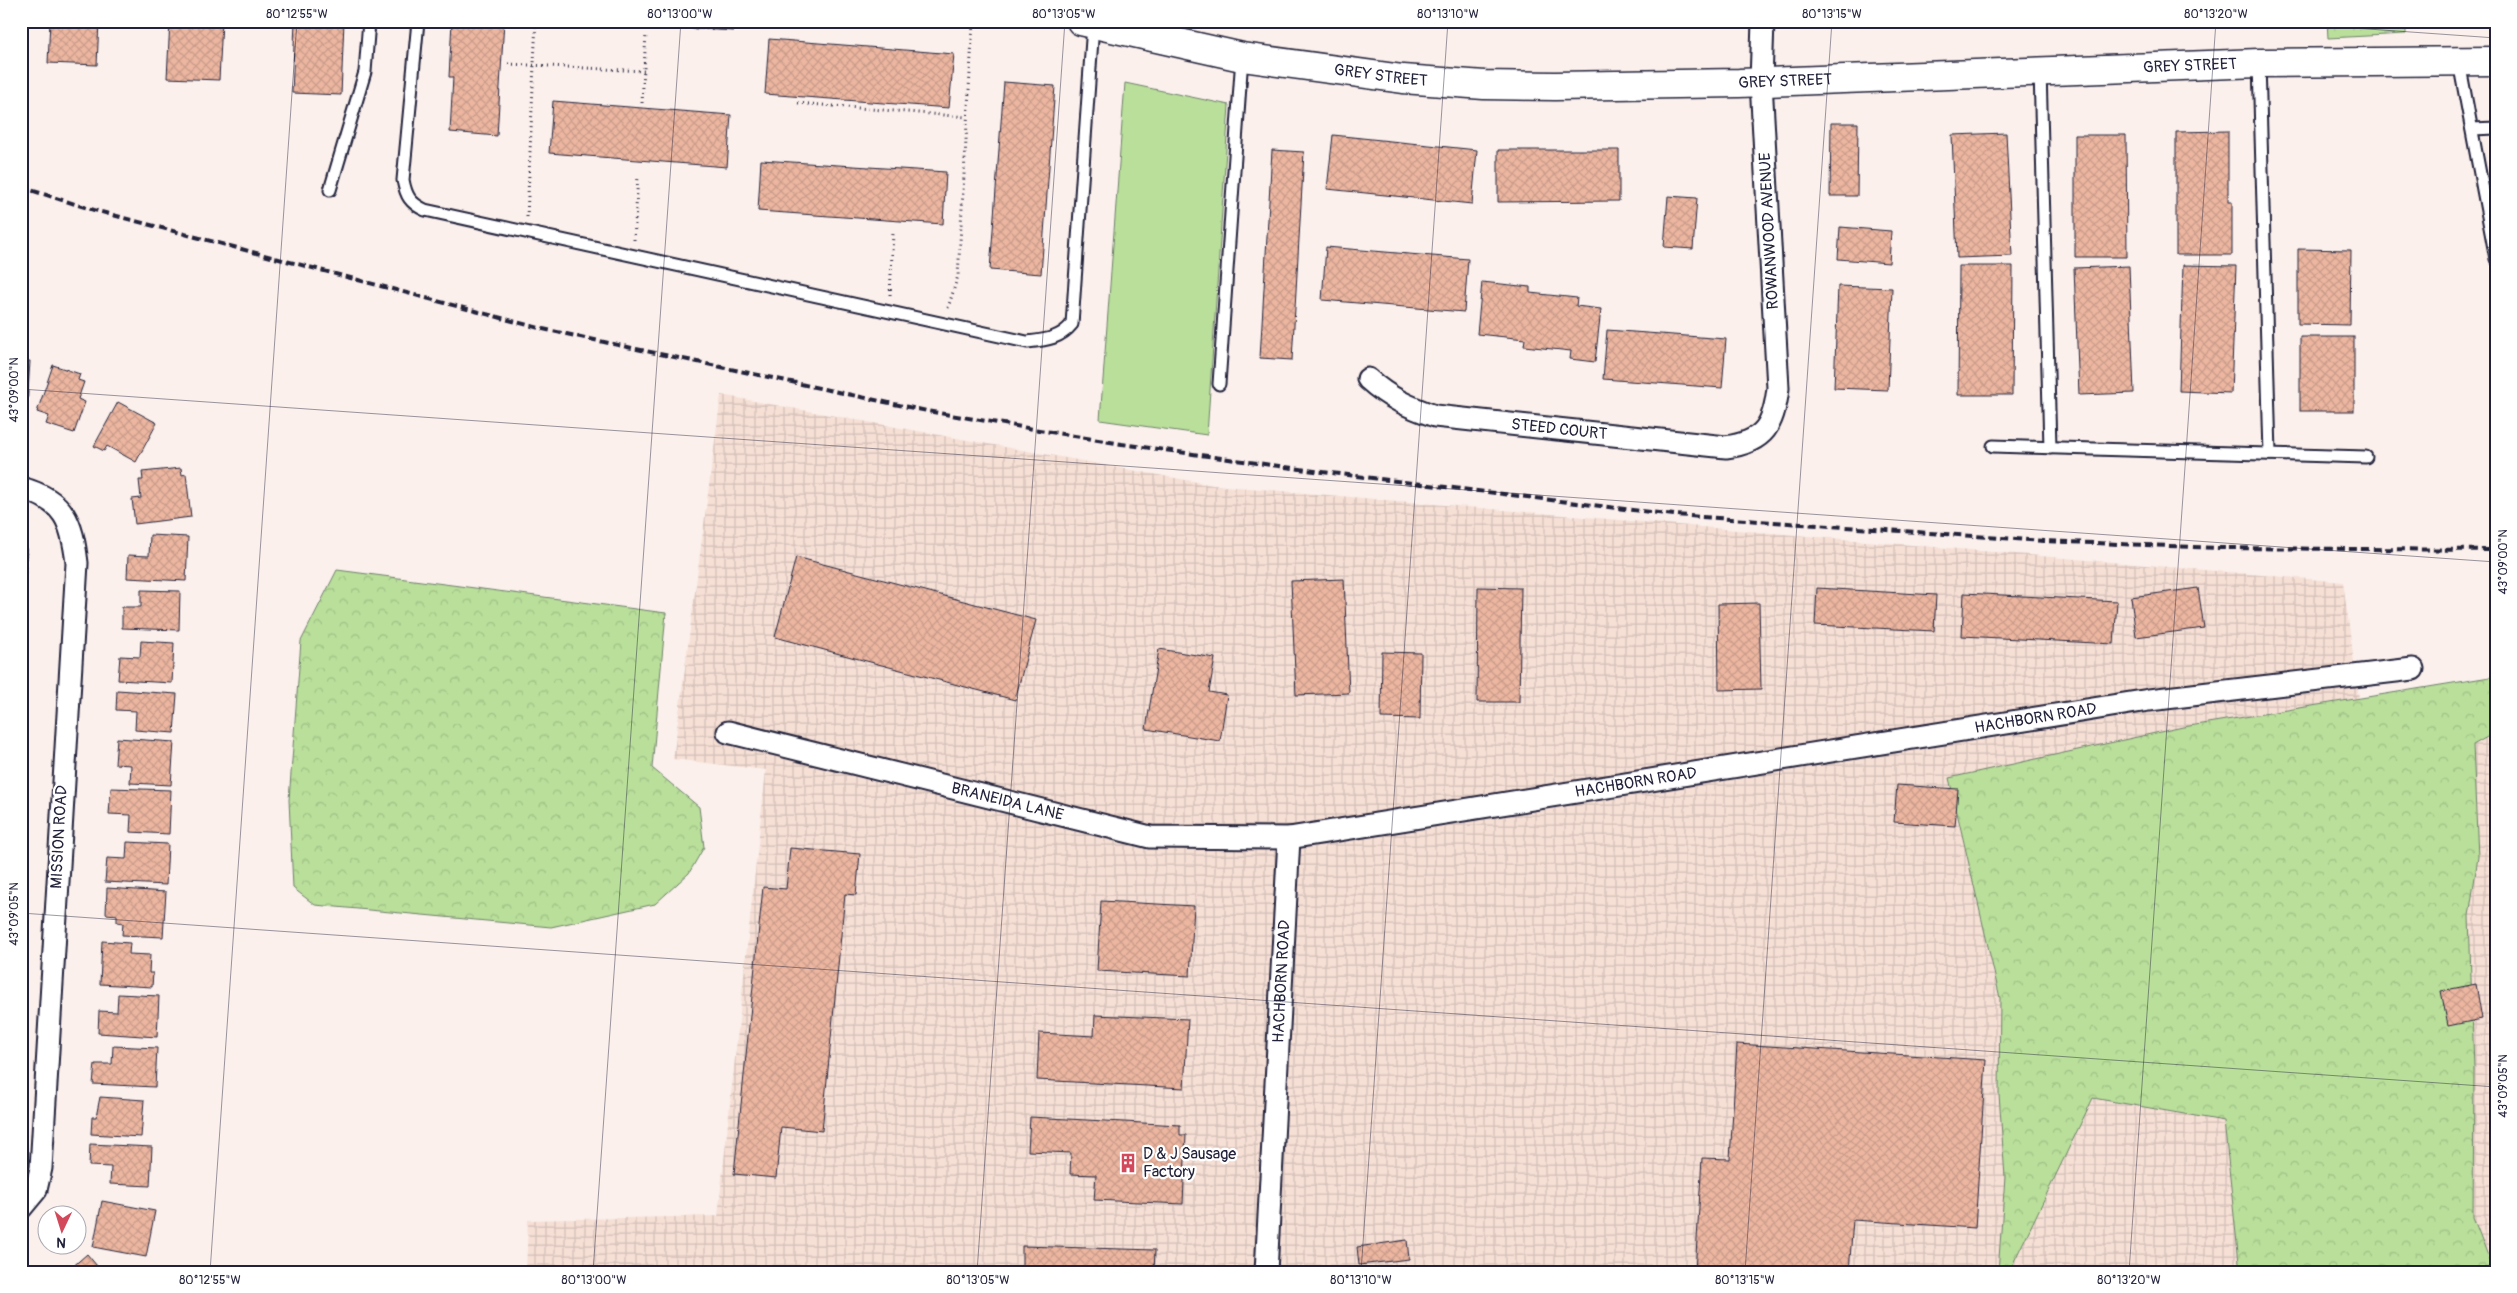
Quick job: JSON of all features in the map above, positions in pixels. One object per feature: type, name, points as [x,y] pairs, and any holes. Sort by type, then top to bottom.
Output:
[{"type":"street","name":"ROWANWOOD AVENUE","points":[[1760,435],[1770,426],[1775,411],[1778,388],[1761,82],[1763,21]]},
{"type":"street","name":"GREY STREET","points":[[1087,23],[1242,57],[1394,78],[1484,85],[1555,86],[1761,82],[2259,63],[2496,61]]},
{"type":"street","name":"STEED COURT","points":[[1368,378],[1385,394],[1404,405],[1435,416],[1726,447],[1742,445],[1760,435]]},
{"type":"street","name":"MISSION ROAD","points":[[21,488],[38,492],[59,509],[69,521],[77,563],[41,1168],[36,1190],[21,1208]]},
{"type":"street","name":"HACHBORN ROAD","points":[[1266,1272],[1289,838],[2149,700],[2413,669]]},
{"type":"street","name":"BRANEIDA LANE","points":[[728,732],[1150,837],[1289,838]]},
{"type":"lane","points":[[330,190],[365,72],[370,21]]},
{"type":"lane","points":[[418,21],[403,180],[406,195],[414,205],[425,210],[1027,342],[1049,340],[1065,333],[1072,324],[1087,23]]},
{"type":"lane","points":[[1219,384],[1242,57]]},
{"type":"lane","points":[[2458,62],[2496,259]]},
{"type":"lane","points":[[2259,63],[2270,454]]},
{"type":"lane","points":[[2040,70],[2050,448]]},
{"type":"lane","points":[[2472,129],[2496,128]]},
{"type":"lane","points":[[1992,446],[2366,457]]},
{"type":"path","points":[[527,232],[536,21]]},
{"type":"path","points":[[944,324],[958,276],[973,22]]},
{"type":"path","points":[[642,103],[646,34]]},
{"type":"path","points":[[508,64],[644,71]]},
{"type":"path","points":[[798,103],[967,117]]},
{"type":"path","points":[[633,256],[638,176]]},
{"type":"path","points":[[889,312],[893,233]]},
{"type":"shaded area","points":[[721,395],[1213,485],[2343,582],[2359,698],[2183,727],[1949,779],[2000,998],[1999,1094],[2005,1177],[1998,1272],[526,1272],[528,1220],[718,1216],[766,770],[673,759]]},
{"type":"shaded area","points":[[2496,732],[2496,1272],[2470,1272],[2492,1265],[2473,1217],[2474,1069],[2469,916],[2478,857],[2473,745]]},
{"type":"shaded area","points":[[2093,1098],[2224,1121],[2240,1272],[2009,1272]]},
{"type":"green space","points":[[2327,21],[2406,21],[2406,34],[2328,38]]},
{"type":"green space","points":[[1125,83],[1229,105],[1207,435],[1100,420]]},
{"type":"green space","points":[[337,570],[666,613],[652,768],[699,807],[704,847],[689,873],[655,904],[551,927],[315,905],[293,888],[289,800],[301,641]]},
{"type":"green space","points":[[2496,676],[2496,732],[2473,745],[2478,857],[2469,916],[2474,1069],[2473,1217],[2492,1266],[2470,1272],[2240,1272],[2224,1121],[2093,1098],[2009,1272],[1998,1272],[2005,1177],[1999,1094],[2000,998],[1949,778],[2183,727]]},
{"type":"building","points":[[50,21],[99,21],[97,65],[48,63]]},
{"type":"building","points":[[170,21],[222,21],[219,80],[167,78]]},
{"type":"building","points":[[295,21],[344,21],[341,95],[292,93]]},
{"type":"building","points":[[452,21],[504,21],[497,136],[450,132],[453,77],[449,77]]},
{"type":"building","points":[[557,21],[735,21],[734,31]]},
{"type":"building","points":[[769,39],[954,54],[949,108],[765,94]]},
{"type":"building","points":[[1004,82],[1055,86],[1041,274],[990,270]]},
{"type":"building","points":[[553,101],[731,115],[727,167],[549,153]]},
{"type":"building","points":[[1831,123],[1858,123],[1857,196],[1830,196]]},
{"type":"building","points":[[2228,131],[2228,202],[2232,202],[2232,255],[2176,255],[2176,132]]},
{"type":"building","points":[[2006,133],[2012,256],[1957,258],[1952,135]]},
{"type":"building","points":[[1333,135],[1477,150],[1472,204],[1327,189]]},
{"type":"building","points":[[2075,135],[2126,135],[2127,257],[2075,257]]},
{"type":"building","points":[[1272,150],[1304,152],[1292,360],[1260,358]]},
{"type":"building","points":[[1498,150],[1619,150],[1619,201],[1498,202]]},
{"type":"building","points":[[761,160],[946,172],[943,224],[758,211]]},
{"type":"building","points":[[1668,196],[1697,198],[1693,249],[1664,247]]},
{"type":"building","points":[[1840,227],[1891,231],[1889,263],[1838,259]]},
{"type":"building","points":[[1326,247],[1468,259],[1464,312],[1322,300]]},
{"type":"building","points":[[2298,249],[2351,250],[2350,325],[2298,324]]},
{"type":"building","points":[[2183,265],[2236,266],[2231,393],[2179,391]]},
{"type":"building","points":[[1959,266],[2013,266],[2012,395],[1958,395]]},
{"type":"building","points":[[2129,266],[2134,393],[2079,395],[2074,268]]},
{"type":"building","points":[[1482,282],[1530,287],[1530,293],[1577,298],[1576,306],[1601,309],[1595,362],[1570,359],[1571,351],[1524,346],[1525,339],[1477,334]]},
{"type":"building","points":[[1838,286],[1892,288],[1888,390],[1834,388]]},
{"type":"building","points":[[1607,330],[1726,339],[1722,388],[1603,379]]},
{"type":"building","points":[[2300,337],[2354,337],[2354,411],[2300,411]]},
{"type":"building","points":[[21,361],[30,361],[26,423],[21,423]]},
{"type":"building","points":[[53,365],[80,374],[78,380],[84,382],[78,399],[85,402],[74,433],[46,424],[49,416],[37,412]]},
{"type":"building","points":[[118,402],[157,423],[136,462],[107,446],[104,451],[94,446]]},
{"type":"building","points":[[181,468],[182,475],[186,474],[191,517],[135,524],[132,499],[141,498],[139,480],[143,480],[142,472]]},
{"type":"building","points":[[150,535],[188,537],[186,581],[127,578],[128,555],[149,556]]},
{"type":"building","points":[[21,549],[27,549],[24,602],[21,601]]},
{"type":"building","points":[[796,557],[1036,620],[1015,700],[775,637]]},
{"type":"building","points":[[1344,579],[1349,693],[1296,695],[1291,581]]},
{"type":"building","points":[[1478,587],[1521,588],[1519,702],[1477,702]]},
{"type":"building","points":[[1817,588],[1936,595],[1934,631],[1815,625]]},
{"type":"building","points":[[2198,588],[2204,628],[2136,637],[2131,597]]},
{"type":"building","points":[[141,590],[180,591],[179,630],[122,628],[122,607],[141,607]]},
{"type":"building","points":[[1964,593],[2117,601],[2114,644],[1962,636]]},
{"type":"building","points":[[1759,603],[1761,689],[1719,690],[1718,604]]},
{"type":"building","points":[[141,641],[174,643],[172,683],[118,680],[120,656],[140,657]]},
{"type":"building","points":[[1159,649],[1215,658],[1209,692],[1227,695],[1220,741],[1146,729]]},
{"type":"building","points":[[1382,652],[1421,653],[1420,719],[1381,718]]},
{"type":"building","points":[[117,690],[177,694],[174,733],[135,730],[136,711],[116,710]]},
{"type":"building","points":[[117,738],[174,742],[171,785],[130,783],[131,765],[115,764]]},
{"type":"building","points":[[1897,785],[1958,789],[1955,826],[1894,822]]},
{"type":"building","points":[[111,788],[171,790],[169,834],[130,832],[131,815],[109,814]]},
{"type":"building","points":[[127,842],[168,844],[166,885],[105,882],[107,858],[126,859]]},
{"type":"building","points":[[790,848],[860,854],[856,895],[845,894],[822,1131],[781,1127],[776,1178],[734,1174],[763,887],[786,889]]},
{"type":"building","points":[[107,888],[166,892],[163,937],[122,935],[123,923],[117,922],[117,915],[106,914]]},
{"type":"building","points":[[1101,901],[1194,906],[1190,976],[1097,971]]},
{"type":"building","points":[[102,941],[130,943],[129,954],[150,955],[149,973],[153,973],[152,987],[100,984]]},
{"type":"building","points":[[2476,984],[2482,1019],[2448,1026],[2441,991]]},
{"type":"building","points":[[118,994],[159,996],[157,1037],[98,1033],[99,1011],[117,1012]]},
{"type":"building","points":[[1095,1015],[1188,1019],[1184,1088],[1037,1080],[1039,1033],[1094,1036]]},
{"type":"building","points":[[1737,1044],[1986,1060],[1975,1228],[1853,1220],[1849,1272],[1695,1272],[1702,1158],[1730,1159]]},
{"type":"building","points":[[113,1046],[157,1048],[155,1087],[93,1084],[95,1064],[112,1064]]},
{"type":"building","points":[[100,1097],[144,1100],[141,1137],[91,1134],[92,1117],[96,1117]]},
{"type":"building","name":"D & J Sausage Factory","points":[[1030,1117],[1180,1125],[1180,1135],[1186,1135],[1183,1204],[1094,1200],[1096,1175],[1070,1174],[1071,1153],[1028,1151]]},
{"type":"building","points":[[90,1144],[152,1147],[150,1186],[110,1184],[111,1167],[89,1166]]},
{"type":"building","points":[[102,1201],[155,1211],[146,1257],[93,1247]]},
{"type":"building","points":[[1407,1240],[1409,1259],[1359,1265],[1357,1247]]},
{"type":"building","points":[[1022,1246],[1155,1250],[1154,1272],[1022,1272]]},
{"type":"building","points":[[88,1255],[102,1272],[59,1272],[68,1264],[70,1269]]},
{"type":"railway","points":[[21,187],[94,210],[543,329],[927,411],[1122,444],[1307,470],[1674,515],[2044,541],[2220,548],[2496,550]]},
{"type":"place","name":"D & J Sausage Factory","points":[[1128,1163]]}]
